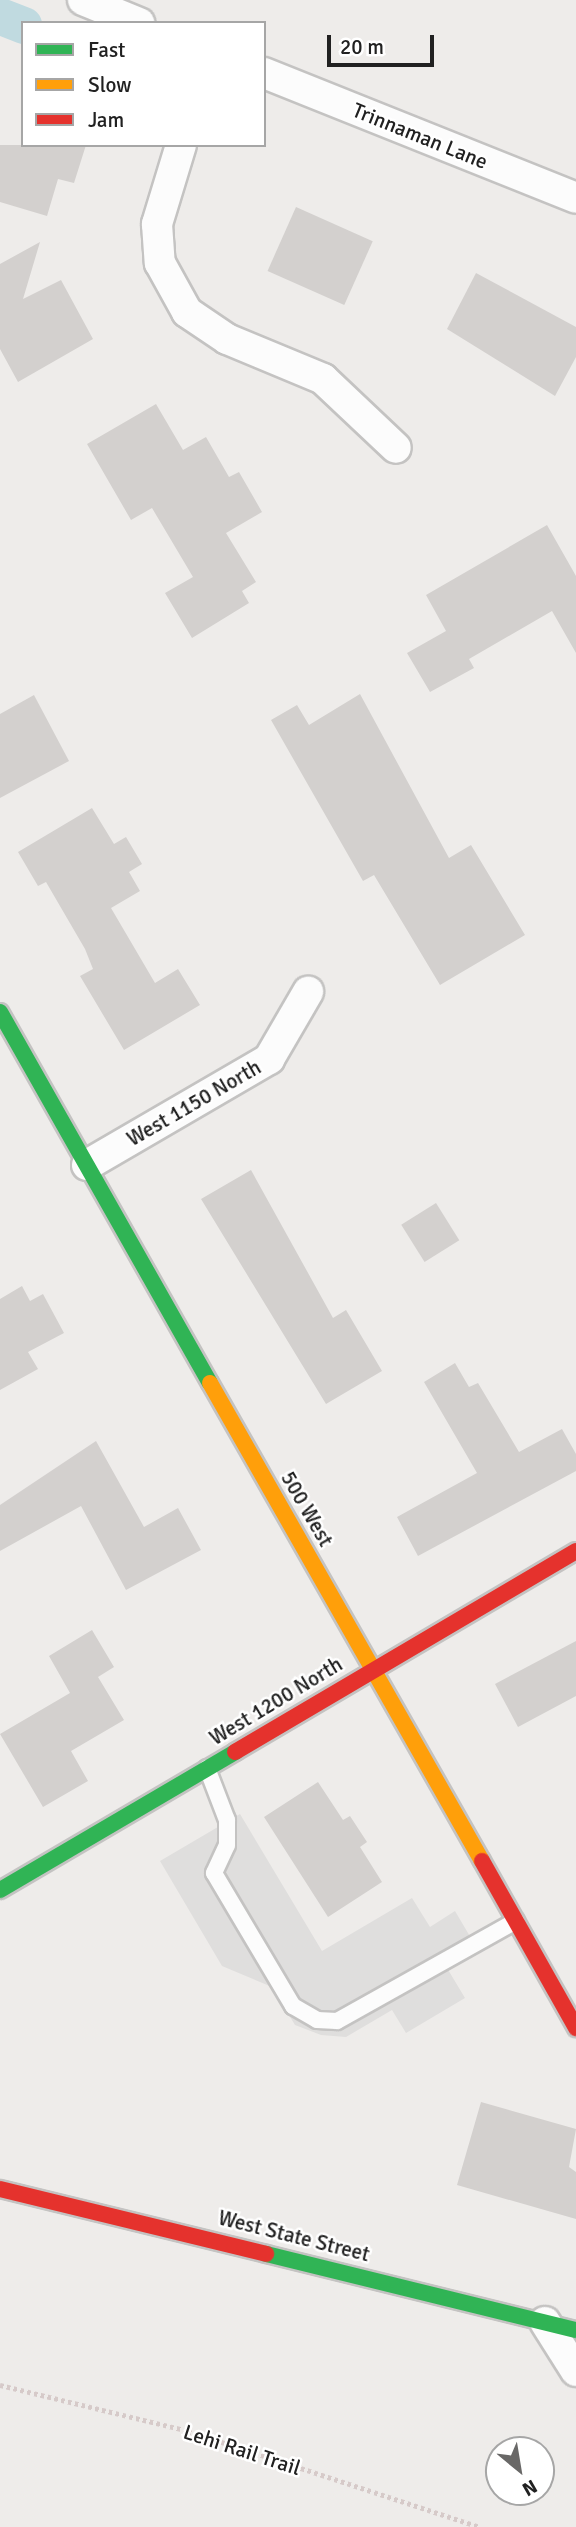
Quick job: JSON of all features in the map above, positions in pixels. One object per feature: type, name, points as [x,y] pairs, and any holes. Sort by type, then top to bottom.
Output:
[{"type":"main road","name":"500 West","points":[[0,1013],[576,2028]]},
{"type":"main road","name":"West 1200 North","points":[[0,1889],[373,1667],[576,1551]]},
{"type":"main road","name":"West State Street","points":[[0,2189],[576,2330]]},
{"type":"street","points":[[83,0],[134,21]]},
{"type":"street","name":"Trinnaman Lane","points":[[266,74],[576,198]]},
{"type":"street","points":[[180,147],[158,224],[160,263],[187,312],[227,339],[323,379],[397,448]]},
{"type":"street","name":"West 1150 North","points":[[87,1165],[269,1059],[308,992]]},
{"type":"street","points":[[545,2322],[576,2371]]},
{"type":"lane","points":[[207,1768],[227,1820],[228,1845],[214,1873],[293,2006],[317,2020],[337,2021],[516,1920]]},
{"type":"path","name":"Lehi Rail Trail","points":[[0,2385],[188,2431],[480,2527]]},
{"type":"shaded area","points":[[240,1814],[322,1951],[412,1898],[430,1927],[455,1911],[478,1950],[447,1968],[465,1998],[406,2033],[392,2010],[346,2037],[321,2035],[295,2025],[272,1987],[222,1966],[160,1861]]},
{"type":"building","points":[[0,145],[85,147],[74,183],[58,179],[47,216],[0,202]]},
{"type":"building","points":[[296,207],[373,241],[344,305],[268,271]]},
{"type":"building","points":[[40,242],[23,299],[61,280],[93,339],[18,382],[0,349],[0,264]]},
{"type":"building","points":[[476,273],[576,327],[576,357],[555,396],[447,329]]},
{"type":"building","points":[[156,404],[183,450],[206,437],[229,477],[239,472],[262,512],[226,533],[256,582],[242,591],[249,603],[192,638],[165,593],[193,577],[152,508],[131,520],[87,444]]},
{"type":"building","points":[[547,525],[576,576],[576,653],[552,611],[469,659],[474,668],[430,692],[407,653],[446,631],[426,595]]},
{"type":"building","points":[[360,694],[449,858],[471,845],[525,935],[440,985],[374,875],[363,881],[271,720],[297,705],[309,725]]},
{"type":"building","points":[[34,695],[69,761],[0,798],[0,714]]},
{"type":"building","points":[[92,808],[114,844],[126,837],[142,864],[129,872],[140,891],[111,908],[155,983],[178,969],[200,1005],[124,1050],[80,976],[93,969],[85,949],[46,882],[38,886],[18,852]]},
{"type":"building","points":[[251,1170],[333,1318],[346,1310],[382,1371],[326,1404],[201,1199]]},
{"type":"building","points":[[436,1203],[459,1240],[425,1262],[401,1225]]},
{"type":"building","points":[[22,1286],[30,1301],[43,1294],[64,1333],[28,1352],[38,1369],[0,1390],[0,1299]]},
{"type":"building","points":[[455,1363],[469,1387],[478,1383],[519,1452],[562,1429],[576,1454],[576,1471],[418,1556],[397,1517],[477,1473],[424,1382]]},
{"type":"building","points":[[96,1441],[144,1527],[178,1508],[201,1550],[126,1590],[81,1506],[0,1551],[0,1505]]},
{"type":"building","points":[[92,1630],[114,1667],[98,1677],[124,1720],[71,1751],[88,1781],[43,1807],[0,1734],[70,1693],[49,1656]]},
{"type":"building","points":[[576,1641],[576,1696],[518,1727],[495,1684]]},
{"type":"building","points":[[318,1782],[343,1820],[350,1816],[367,1842],[360,1847],[382,1882],[328,1917],[264,1817]]},
{"type":"building","points":[[481,2102],[576,2129],[569,2167],[576,2172],[576,2219],[457,2185]]},
{"type":"waterway","points":[[0,16],[21,24]]},
{"type":"traffic: fast","points":[[0,1012],[210,1383]]},
{"type":"traffic: fast","points":[[0,1890],[235,1752]]},
{"type":"traffic: fast","points":[[266,2254],[576,2330]]},
{"type":"traffic: slow","points":[[210,1383],[482,1861]]},
{"type":"traffic: jam","points":[[235,1752],[576,1551]]},
{"type":"traffic: jam","points":[[482,1861],[576,2028]]},
{"type":"traffic: jam","points":[[0,2189],[266,2254]]}]
